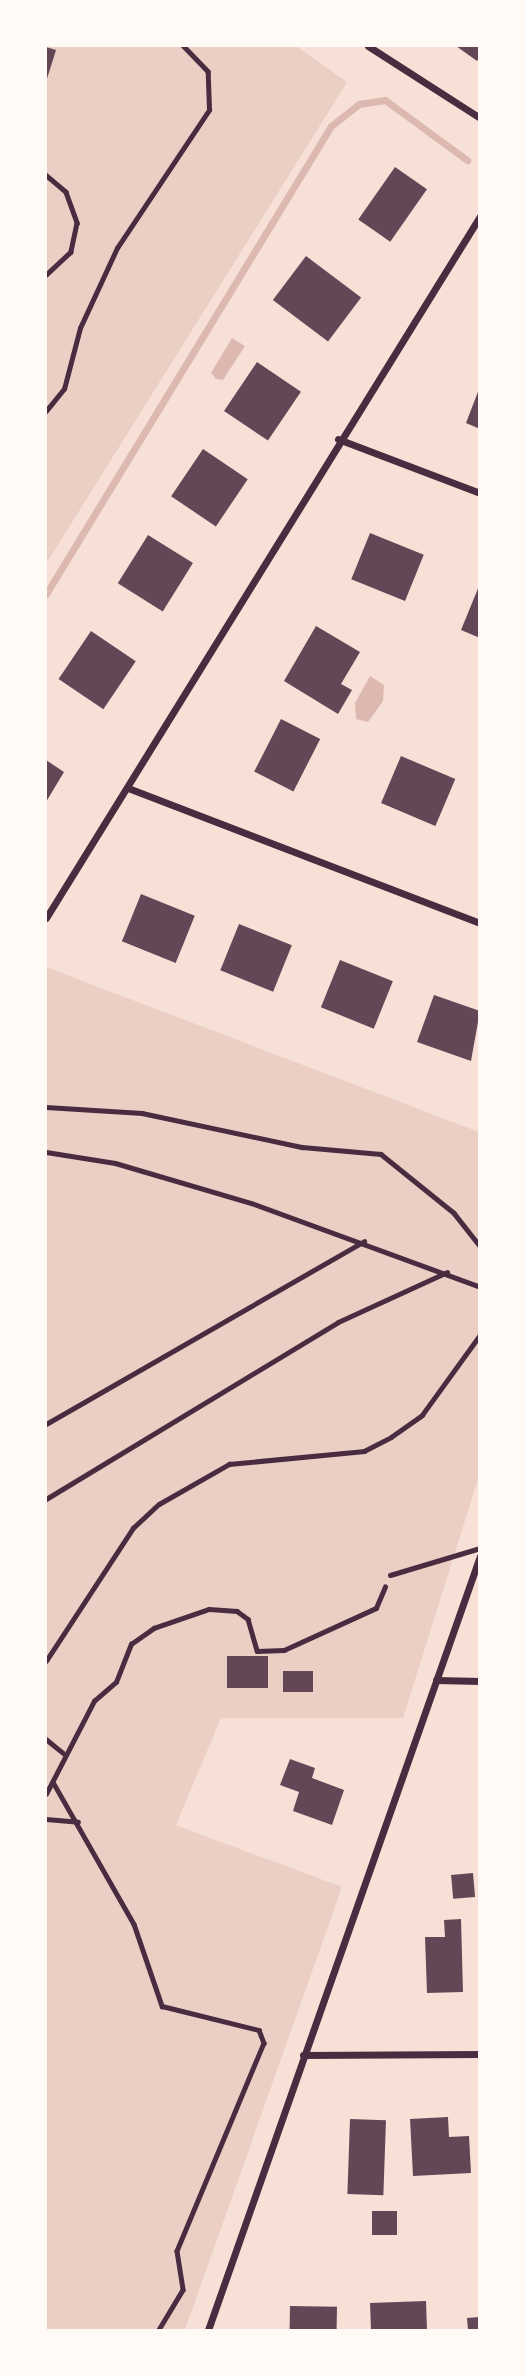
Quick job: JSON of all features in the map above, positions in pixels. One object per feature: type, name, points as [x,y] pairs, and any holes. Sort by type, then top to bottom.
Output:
[{"type":"street","points":[[368,46],[480,118]]},
{"type":"street","points":[[46,918],[128,788],[338,439],[480,216]]},
{"type":"street","points":[[338,439],[480,493]]},
{"type":"street","points":[[128,788],[480,923]]},
{"type":"street","points":[[208,2330],[480,1556]]},
{"type":"street","points":[[436,1680],[480,1681]]},
{"type":"street","points":[[303,2054],[480,2054]]},
{"type":"lane","points":[[46,1152],[115,1163],[364,1241],[480,1287]]},
{"type":"lane","points":[[46,1424],[364,1241]]},
{"type":"lane","points":[[46,1499],[338,1322],[447,1272]]},
{"type":"lane","points":[[390,1575],[480,1548]]},
{"type":"path","points":[[46,411],[65,389],[80,328],[117,248],[208,110],[208,72],[183,46]]},
{"type":"path","points":[[46,175],[66,192],[77,223],[71,252],[46,275]]},
{"type":"path","points":[[46,1107],[142,1113],[302,1147],[381,1154],[454,1213],[480,1246]]},
{"type":"path","points":[[46,1661],[133,1528],[159,1504],[229,1464],[364,1451],[391,1437],[422,1415],[480,1335]]},
{"type":"path","points":[[46,1794],[63,1753],[94,1701],[116,1682],[131,1644],[154,1628],[209,1609],[237,1611],[248,1619],[257,1651],[284,1650],[376,1608],[390,1575]]},
{"type":"path","points":[[46,1740],[63,1753]]},
{"type":"path","points":[[53,1782],[134,1924],[162,2006],[260,2030],[264,2043],[177,2251],[184,2290],[159,2330]]},
{"type":"path","points":[[46,1819],[78,1822]]},
{"type":"shaded area","points":[[46,46],[296,46],[347,82],[46,564]]},
{"type":"shaded area","points":[[232,338],[245,346],[223,380],[216,379],[211,373]]},
{"type":"shaded area","points":[[370,676],[384,685],[383,701],[368,722],[356,719],[355,703]]},
{"type":"shaded area","points":[[46,967],[479,1132],[479,1476],[403,1718],[221,1718],[176,1825],[342,1887],[185,2330],[46,2330]]},
{"type":"building","points":[[456,46],[480,46],[480,57],[477,61]]},
{"type":"building","points":[[46,47],[56,50],[46,82]]},
{"type":"building","points":[[395,167],[427,189],[390,242],[358,219]]},
{"type":"building","points":[[306,256],[361,298],[328,341],[273,300]]},
{"type":"building","points":[[257,362],[301,392],[268,441],[224,411]]},
{"type":"building","points":[[480,389],[480,429],[466,423]]},
{"type":"building","points":[[203,449],[248,479],[216,526],[171,496]]},
{"type":"building","points":[[370,533],[424,555],[405,601],[351,579]]},
{"type":"building","points":[[148,535],[193,563],[163,611],[118,583]]},
{"type":"building","points":[[480,586],[480,638],[461,630]]},
{"type":"building","points":[[316,626],[360,652],[341,684],[352,690],[338,714],[284,681]]},
{"type":"building","points":[[91,631],[136,661],[103,709],[59,679]]},
{"type":"building","points":[[281,719],[320,739],[293,792],[254,772]]},
{"type":"building","points":[[401,756],[455,779],[435,826],[381,803]]},
{"type":"building","points":[[46,760],[64,772],[46,802]]},
{"type":"building","points":[[141,894],[195,916],[176,963],[122,941]]},
{"type":"building","points":[[239,924],[292,945],[273,992],[220,970]]},
{"type":"building","points":[[340,960],[393,981],[374,1029],[321,1007]]},
{"type":"building","points":[[434,995],[480,1011],[471,1061],[417,1042]]},
{"type":"building","points":[[227,1656],[268,1656],[268,1688],[227,1688]]},
{"type":"building","points":[[283,1671],[313,1671],[313,1692],[283,1692]]},
{"type":"building","points":[[290,1759],[315,1768],[312,1778],[344,1790],[332,1825],[293,1811],[299,1792],[280,1785]]},
{"type":"building","points":[[473,1873],[475,1897],[453,1899],[451,1875]]},
{"type":"building","points":[[461,1919],[463,1992],[427,1993],[425,1937],[445,1937],[444,1920]]},
{"type":"building","points":[[448,2117],[449,2137],[469,2136],[471,2173],[413,2176],[410,2119]]},
{"type":"building","points":[[350,2119],[386,2120],[383,2195],[347,2194]]},
{"type":"building","points":[[372,2211],[397,2211],[397,2235],[372,2235]]},
{"type":"building","points":[[426,2301],[427,2330],[371,2330],[370,2303]]},
{"type":"building","points":[[290,2306],[337,2307],[337,2330],[290,2330]]},
{"type":"building","points":[[480,2317],[480,2330],[468,2330],[467,2318]]},
{"type":"waterway","points":[[46,594],[331,126],[359,104],[385,100],[467,160]]}]
